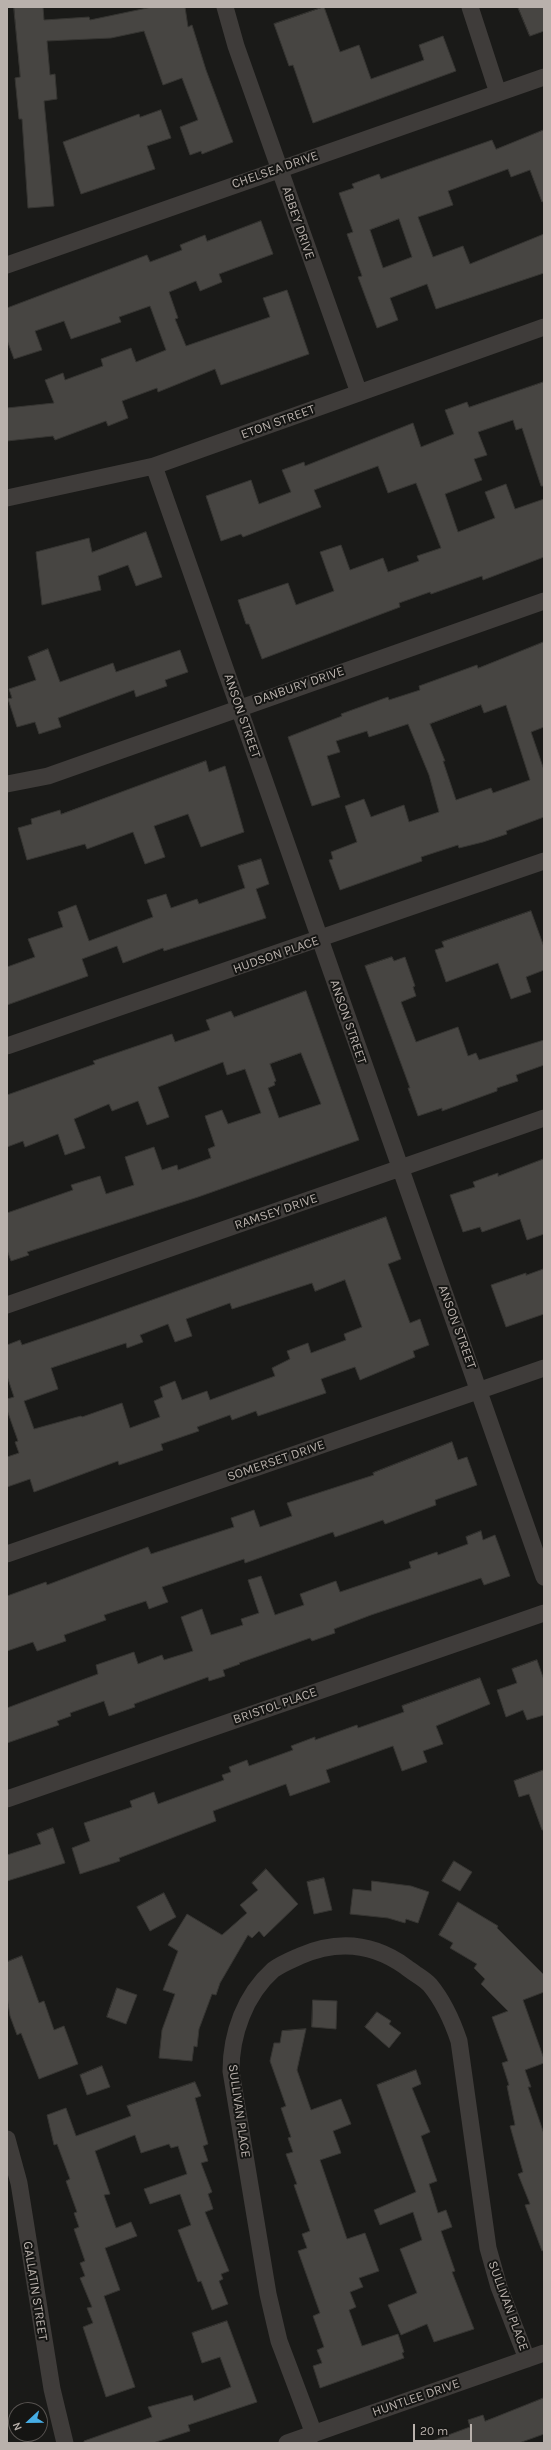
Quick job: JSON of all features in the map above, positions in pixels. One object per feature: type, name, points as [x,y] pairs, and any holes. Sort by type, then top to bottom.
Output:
[{"type":"street","name":"ABBEY DRIVE","points":[[226,7],[236,46],[359,393]]},
{"type":"street","points":[[470,7],[498,93]]},
{"type":"street","name":"CHELSEA DRIVE","points":[[7,265],[279,168],[544,77]]},
{"type":"street","name":"ETON STREET","points":[[7,498],[154,466],[544,327]]},
{"type":"street","name":"ANSON STREET","points":[[154,466],[319,940],[480,1391],[544,1577]]},
{"type":"street","name":"DANBURY DRIVE","points":[[7,784],[48,776],[239,707],[544,601]]},
{"type":"street","name":"HUDSON PLACE","points":[[7,1046],[319,940],[544,861]]},
{"type":"street","name":"RAMSEY DRIVE","points":[[7,1305],[400,1170],[544,1118]]},
{"type":"street","name":"SOMERSET DRIVE","points":[[7,1554],[544,1368]]},
{"type":"street","name":"BRISTOL PLACE","points":[[7,1799],[544,1613]]},
{"type":"street","name":"SULLIVAN PLACE","points":[[314,2434],[279,2341],[268,2294],[232,2078],[231,2050],[243,2013],[264,1982],[282,1965],[314,1950],[338,1945],[357,1945],[382,1953],[393,1958],[429,1983],[448,2010],[460,2041],[488,2248],[499,2287],[527,2359]]},
{"type":"street","name":"GALLATIN STREET","points":[[7,2139],[18,2183],[52,2389],[65,2443]]},
{"type":"street","name":"HUNTLEE DRIVE","points":[[287,2443],[544,2353]]},
{"type":"building","points":[[14,7],[43,7],[44,20],[89,17],[90,20],[152,7],[185,7],[188,27],[192,25],[206,70],[233,142],[202,154],[201,151],[190,155],[180,127],[198,120],[182,78],[163,85],[144,31],[111,38],[47,41],[50,75],[55,74],[57,99],[44,101],[54,206],[28,208],[22,119],[19,119],[15,78],[20,77]]},
{"type":"building","points":[[324,7],[340,52],[359,45],[371,79],[424,60],[419,45],[443,36],[456,71],[313,123],[293,65],[289,66],[274,24]]},
{"type":"building","points":[[518,7],[544,7],[544,31],[530,36]]},
{"type":"building","points":[[161,110],[171,138],[147,146],[155,169],[81,194],[63,142],[139,114],[140,117]]},
{"type":"building","points":[[544,130],[544,201],[542,202],[530,170],[511,177],[508,169],[448,191],[453,205],[418,217],[433,257],[463,246],[470,264],[544,234],[544,273],[436,309],[427,284],[390,298],[398,320],[377,328],[358,277],[362,276],[347,234],[353,232],[339,193],[354,188],[352,184],[379,174],[381,179],[492,140],[496,149]],"holes":[[[399,219],[412,257],[383,268],[370,230]]]},
{"type":"building","points":[[261,221],[273,254],[219,274],[222,282],[200,291],[196,281],[169,292],[178,318],[175,319],[186,346],[270,317],[263,298],[287,290],[309,354],[221,385],[215,369],[158,392],[157,388],[122,401],[128,418],[108,426],[106,421],[55,440],[53,436],[7,441],[7,408],[54,403],[45,380],[63,373],[65,380],[103,366],[101,359],[131,348],[136,362],[166,350],[150,306],[119,317],[121,322],[71,339],[64,321],[35,331],[42,350],[14,359],[7,340],[7,308],[147,255],[150,262],[182,250],[180,245],[205,235],[207,241]]},
{"type":"building","points":[[544,382],[544,486],[541,486],[522,428],[516,430],[513,420],[478,432],[487,455],[474,459],[482,480],[445,494],[458,532],[495,518],[485,492],[506,484],[515,509],[544,499],[544,557],[483,580],[482,576],[431,594],[430,592],[399,603],[400,607],[262,659],[249,624],[246,624],[238,600],[288,583],[296,605],[334,591],[320,552],[341,545],[350,570],[383,558],[388,572],[419,561],[417,556],[441,548],[416,483],[388,493],[378,466],[314,490],[321,507],[243,537],[241,534],[221,541],[206,496],[251,480],[259,504],[291,492],[282,470],[304,462],[305,466],[413,423],[421,447],[454,434],[445,410],[467,402],[469,407]]},
{"type":"building","points":[[146,532],[162,577],[136,586],[128,565],[98,576],[101,590],[42,605],[36,552],[89,538],[92,552]]},
{"type":"building","points":[[544,642],[544,727],[531,732],[544,770],[544,817],[506,831],[507,834],[483,842],[459,848],[458,845],[421,857],[422,861],[340,890],[329,860],[333,859],[331,852],[357,842],[345,806],[364,799],[371,817],[404,805],[409,822],[439,812],[429,775],[408,724],[369,737],[367,731],[336,741],[340,752],[327,756],[340,797],[312,806],[288,737],[342,716],[341,714],[388,697],[389,700],[420,690],[419,686],[477,665],[478,668]],"holes":[[[481,705],[484,713],[506,705],[530,780],[493,793],[491,788],[456,800],[443,761],[445,761],[430,724]]]},
{"type":"building","points":[[48,649],[60,682],[113,663],[116,672],[180,650],[188,672],[165,680],[167,686],[136,697],[134,690],[58,718],[61,727],[39,734],[35,722],[17,727],[8,699],[12,698],[9,689],[36,680],[28,657]]},
{"type":"building","points":[[206,761],[209,772],[225,766],[244,832],[201,847],[188,814],[154,826],[165,857],[145,864],[133,832],[87,849],[85,844],[27,860],[18,828],[32,824],[31,819],[60,810],[61,814]]},
{"type":"building","points":[[261,859],[269,884],[256,889],[266,918],[164,951],[163,948],[123,963],[117,946],[82,959],[88,976],[7,1005],[7,967],[35,957],[28,939],[63,927],[58,912],[76,905],[89,941],[153,917],[147,900],[166,894],[171,908],[197,899],[199,904],[245,888],[238,866]]},
{"type":"building","points":[[531,911],[544,947],[544,970],[526,977],[531,992],[511,999],[498,963],[446,982],[435,950],[444,947],[442,942]]},
{"type":"building","points":[[392,957],[394,961],[405,957],[415,986],[413,987],[416,996],[401,1002],[416,1042],[458,1027],[468,1056],[476,1053],[479,1060],[544,1040],[544,1065],[516,1075],[518,1081],[497,1088],[497,1091],[442,1111],[442,1108],[418,1116],[408,1088],[410,1088],[365,966]]},
{"type":"building","points":[[306,991],[359,1140],[198,1197],[27,1252],[29,1255],[11,1261],[7,1250],[7,1213],[73,1190],[71,1185],[100,1176],[106,1194],[134,1185],[125,1157],[154,1147],[162,1170],[177,1165],[178,1170],[211,1158],[208,1149],[215,1146],[205,1116],[222,1110],[228,1124],[261,1113],[245,1069],[227,1075],[223,1062],[158,1087],[169,1117],[147,1125],[138,1101],[112,1111],[109,1104],[74,1119],[85,1148],[65,1155],[58,1134],[25,1147],[23,1141],[7,1147],[7,1095],[95,1064],[93,1061],[172,1034],[175,1042],[210,1030],[206,1020],[231,1011],[234,1017]],"holes":[[[301,1053],[321,1104],[279,1118],[268,1088],[275,1085],[274,1082],[276,1081],[270,1064]]]},
{"type":"building","points":[[544,1159],[544,1234],[527,1240],[520,1219],[482,1232],[480,1227],[463,1232],[450,1195],[475,1187],[473,1182],[498,1173],[498,1176]]},
{"type":"building","points":[[386,1217],[401,1259],[388,1264],[410,1323],[420,1319],[429,1345],[413,1351],[415,1357],[360,1380],[355,1367],[321,1379],[326,1393],[258,1416],[256,1411],[232,1420],[230,1415],[197,1427],[199,1431],[161,1444],[163,1450],[119,1465],[118,1461],[34,1492],[30,1479],[7,1487],[7,1457],[19,1453],[15,1442],[18,1441],[7,1410],[7,1399],[14,1397],[7,1376],[7,1345],[20,1340],[22,1345]],"holes":[[[345,1280],[362,1327],[344,1334],[346,1340],[311,1353],[308,1343],[287,1351],[290,1359],[272,1368],[275,1376],[210,1400],[207,1391],[182,1400],[175,1381],[160,1387],[163,1397],[154,1401],[160,1417],[130,1428],[122,1403],[82,1417],[81,1416],[34,1429],[24,1401],[58,1389],[51,1368],[126,1343],[127,1348],[143,1342],[140,1335],[168,1324],[175,1342],[192,1336],[186,1319],[230,1303],[232,1309],[312,1283],[315,1291]]]},
{"type":"building","points":[[544,1269],[544,1314],[506,1327],[491,1285],[526,1273],[526,1275]]},
{"type":"building","points":[[452,1442],[458,1460],[467,1457],[477,1485],[435,1500],[436,1505],[385,1524],[383,1520],[335,1537],[333,1532],[245,1563],[244,1559],[162,1587],[168,1602],[149,1609],[146,1601],[104,1615],[106,1620],[64,1635],[66,1641],[37,1651],[33,1642],[7,1651],[7,1596],[46,1582],[47,1585],[148,1547],[151,1554],[234,1527],[231,1518],[254,1510],[260,1527],[292,1516],[287,1503],[374,1475],[373,1473]]},
{"type":"building","points":[[481,1531],[483,1540],[495,1535],[510,1576],[484,1585],[481,1578],[371,1615],[334,1629],[335,1633],[312,1641],[310,1638],[239,1663],[240,1664],[223,1670],[225,1676],[209,1681],[208,1677],[134,1704],[135,1707],[109,1716],[104,1701],[70,1713],[71,1716],[57,1721],[59,1725],[7,1743],[7,1708],[98,1674],[96,1665],[134,1652],[138,1664],[162,1655],[164,1660],[193,1651],[181,1617],[202,1609],[211,1635],[243,1625],[241,1619],[259,1613],[248,1580],[261,1576],[275,1615],[304,1605],[300,1594],[336,1581],[340,1592],[411,1568],[409,1562],[437,1552],[438,1555],[468,1544],[466,1537]]},
{"type":"building","points":[[537,1660],[544,1680],[544,1715],[527,1720],[523,1710],[506,1717],[497,1690],[517,1683],[512,1669]]},
{"type":"building","points":[[480,1678],[490,1704],[436,1726],[443,1744],[423,1751],[427,1762],[402,1771],[393,1746],[326,1770],[330,1782],[290,1796],[286,1784],[213,1811],[216,1821],[119,1858],[120,1861],[80,1874],[72,1848],[90,1841],[84,1823],[132,1807],[130,1801],[154,1792],[158,1804],[224,1780],[222,1775],[231,1772],[229,1767],[247,1760],[249,1766],[293,1750],[291,1746],[315,1737],[315,1740],[357,1725],[358,1728],[404,1712],[402,1706]]},
{"type":"building","points":[[544,1770],[544,1830],[542,1830],[529,1794],[519,1797],[514,1781]]},
{"type":"building","points":[[53,1828],[65,1863],[7,1881],[7,1855],[41,1844],[37,1834]]},
{"type":"building","points":[[454,1861],[472,1872],[460,1891],[442,1881]]},
{"type":"building","points":[[266,1869],[298,1904],[264,1937],[259,1931],[252,1938],[248,1935],[220,1983],[216,1995],[212,1994],[199,2029],[197,2047],[194,2046],[192,2061],[159,2058],[162,2030],[175,1994],[163,1990],[178,1951],[168,1945],[187,1914],[222,1935],[247,1913],[240,1905],[258,1890],[252,1883]]},
{"type":"building","points":[[324,1878],[332,1910],[314,1914],[307,1882]]},
{"type":"building","points":[[372,1881],[411,1886],[429,1892],[418,1923],[406,1919],[405,1923],[388,1918],[350,1914],[353,1889],[371,1891]]},
{"type":"building","points":[[164,1893],[176,1917],[150,1931],[137,1907]]},
{"type":"building","points":[[458,1902],[498,1926],[497,1928],[544,1975],[544,1992],[523,2000],[544,2059],[544,2063],[525,2070],[531,2087],[528,2087],[544,2134],[544,2250],[542,2251],[525,2205],[530,2204],[518,2174],[523,2172],[510,2126],[515,2125],[507,2086],[509,2085],[502,2063],[508,2061],[492,2017],[508,2011],[481,1984],[485,1979],[474,1968],[477,1964],[450,1948],[453,1943],[439,1935]]},
{"type":"building","points":[[22,1956],[39,2003],[44,2001],[54,2030],[64,2026],[78,2064],[39,2079],[21,2033],[17,2035],[10,2016],[7,1997],[7,1962]]},
{"type":"building","points":[[117,1988],[137,1995],[126,2024],[107,2017]]},
{"type":"building","points":[[313,2000],[337,2001],[336,2029],[312,2027]]},
{"type":"building","points":[[377,2012],[391,2021],[389,2024],[401,2033],[389,2048],[365,2027]]},
{"type":"building","points":[[306,2029],[297,2070],[311,2110],[341,2099],[351,2124],[333,2131],[341,2153],[320,2160],[347,2239],[365,2233],[379,2271],[359,2278],[363,2287],[350,2292],[356,2307],[349,2310],[362,2346],[398,2334],[404,2352],[402,2353],[404,2358],[320,2388],[313,2366],[322,2363],[317,2350],[324,2347],[313,2316],[320,2313],[298,2251],[307,2248],[302,2234],[310,2231],[294,2185],[297,2184],[286,2154],[293,2152],[288,2138],[291,2137],[281,2108],[286,2106],[270,2061],[274,2043],[280,2043],[282,2031]]},
{"type":"building","points":[[102,2066],[110,2087],[87,2095],[80,2075]]},
{"type":"building","points":[[416,2070],[421,2084],[412,2088],[430,2132],[421,2136],[437,2181],[429,2184],[438,2213],[446,2210],[452,2227],[441,2231],[455,2271],[452,2272],[474,2329],[434,2342],[427,2324],[401,2335],[388,2305],[417,2293],[400,2249],[422,2240],[413,2212],[380,2225],[374,2210],[416,2192],[377,2085]]},
{"type":"building","points":[[195,2082],[201,2096],[195,2098],[208,2144],[203,2146],[208,2161],[201,2163],[212,2192],[208,2194],[213,2209],[205,2212],[229,2271],[221,2274],[223,2279],[219,2281],[228,2304],[212,2310],[201,2281],[198,2282],[178,2230],[191,2225],[180,2194],[150,2204],[144,2189],[187,2174],[178,2146],[171,2148],[169,2144],[141,2153],[135,2135],[95,2151],[110,2194],[104,2195],[116,2228],[131,2222],[137,2236],[105,2248],[120,2290],[104,2296],[135,2387],[106,2397],[83,2327],[93,2323],[87,2308],[92,2307],[80,2278],[85,2276],[80,2263],[85,2261],[74,2229],[79,2227],[74,2213],[77,2212],[66,2181],[70,2179],[57,2144],[54,2145],[47,2115],[66,2108],[76,2136],[131,2116],[127,2106]]},
{"type":"building","points":[[227,2321],[257,2402],[188,2425],[190,2431],[153,2443],[84,2443],[84,2441],[152,2417],[148,2407],[192,2395],[194,2401],[231,2387],[220,2357],[202,2363],[192,2333]]},
{"type":"building","points":[[544,2398],[544,2434],[519,2443],[433,2443],[432,2441],[470,2427],[468,2420],[483,2415],[485,2421]]}]
